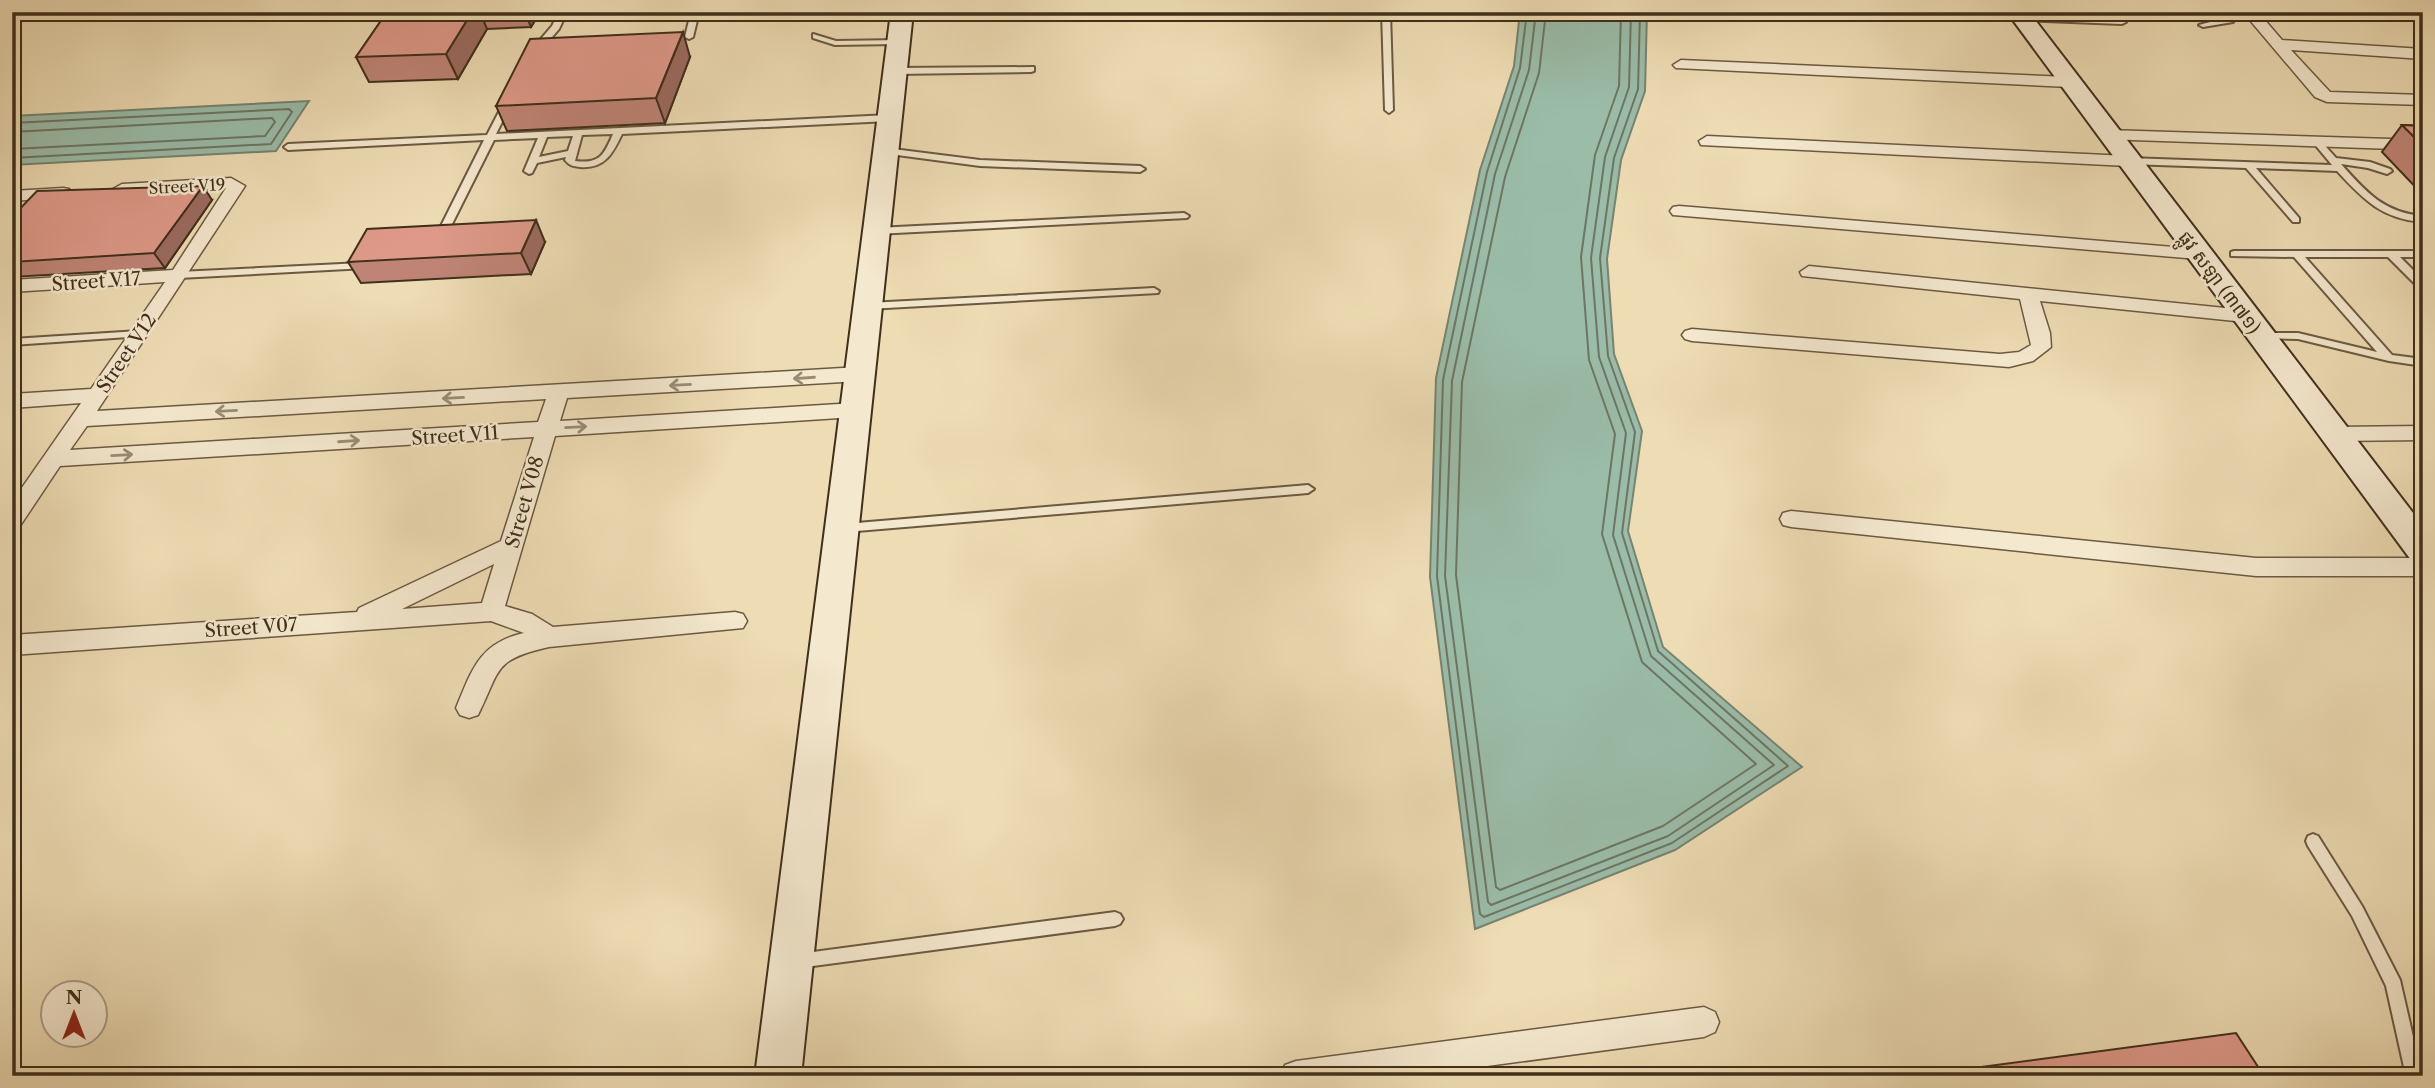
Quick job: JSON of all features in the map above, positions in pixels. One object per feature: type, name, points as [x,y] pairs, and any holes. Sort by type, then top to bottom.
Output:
[{"type":"street","points":[[2250,12],[2318,92],[2327,97],[2423,100]]},
{"type":"street","name":"ផ្លូវ សឡា (៣៧១)","points":[[2021,16],[2423,551]]},
{"type":"street","points":[[778,1076],[898,42]]},
{"type":"street","points":[[2276,44],[2423,54]]},
{"type":"street","points":[[1681,65],[2069,82]]},
{"type":"street","points":[[2108,135],[2423,145]]},
{"type":"street","points":[[1707,141],[2128,161]]},
{"type":"street","name":"Street V19","points":[[12,196],[236,184]]},
{"type":"street","name":"Street V12","points":[[12,520],[21,494],[54,459],[179,275],[236,184]]},
{"type":"street","points":[[28,212],[44,194]]},
{"type":"street","points":[[1679,211],[2198,254]]},
{"type":"street","points":[[1809,272],[2028,294],[2252,326]]},
{"type":"street","name":"Street V17","points":[[12,286],[179,275]]},
{"type":"street","points":[[1692,335],[2011,360],[2032,356],[2041,347],[2040,333],[2028,294]]},
{"type":"street","name":"Street V11","points":[[81,419],[860,374]]},
{"type":"street","name":"Street V08","points":[[491,612],[558,392]]},
{"type":"street","points":[[12,401],[98,395]]},
{"type":"street","points":[[248,447],[273,408]]},
{"type":"street","name":"Street V11","points":[[54,459],[855,410]]},
{"type":"street","points":[[2334,433],[2423,433]]},
{"type":"street","points":[[1791,519],[2256,567],[2423,567]]},
{"type":"street","points":[[358,619],[511,546]]},
{"type":"street","name":"Street V07","points":[[12,645],[358,619],[491,612],[524,621],[549,637]]},
{"type":"street","points":[[469,708],[485,668],[499,654],[518,644],[549,637],[735,621]]},
{"type":"street","points":[[1296,1076],[1704,1022]]},
{"type":"lane","points":[[531,60],[556,27],[562,12]]},
{"type":"lane","points":[[689,37],[695,12]]},
{"type":"lane","points":[[1386,12],[1390,110]]},
{"type":"lane","points":[[1872,12],[2122,22]]},
{"type":"lane","points":[[2203,25],[2230,20],[2226,12]]},
{"type":"lane","points":[[816,36],[835,43],[898,42],[1031,69]]},
{"type":"lane","points":[[443,230],[513,93]]},
{"type":"lane","points":[[288,147],[890,118]]},
{"type":"lane","points":[[578,135],[572,163],[602,162],[607,158],[618,133]]},
{"type":"lane","points":[[529,172],[544,136]]},
{"type":"lane","points":[[2316,141],[2367,197],[2388,214],[2406,219],[2423,219]]},
{"type":"lane","points":[[886,151],[1009,167],[1140,169]]},
{"type":"lane","points":[[533,161],[572,153]]},
{"type":"lane","points":[[2332,160],[2370,165],[2387,172]]},
{"type":"lane","points":[[2128,161],[2340,169]]},
{"type":"lane","points":[[2249,165],[2296,220]]},
{"type":"lane","points":[[876,231],[1184,216]]},
{"type":"lane","points":[[2234,254],[2423,254]]},
{"type":"lane","points":[[2297,254],[2389,358]]},
{"type":"lane","points":[[2390,254],[2423,286]]},
{"type":"lane","points":[[179,275],[362,266]]},
{"type":"lane","points":[[867,306],[1154,291]]},
{"type":"lane","points":[[2252,326],[2389,358],[2423,363]]},
{"type":"lane","points":[[12,342],[139,334]]},
{"type":"lane","points":[[842,529],[1308,489]]},
{"type":"lane","points":[[2313,841],[2357,911],[2394,985],[2414,1076]]},
{"type":"lane","points":[[791,962],[1115,919]]},
{"type":"water","points":[[1520,12],[1647,12],[1645,91],[1621,160],[1607,259],[1614,354],[1642,431],[1628,531],[1663,647],[1802,767],[1675,850],[1475,929],[1430,577],[1436,378],[1480,170],[1514,66]]},
{"type":"water","points":[[309,101],[276,151],[12,165],[12,116]]},
{"type":"building","points":[[387,12],[472,12],[446,54],[356,57]]},
{"type":"building","points":[[683,32],[656,98],[496,106],[530,39]]},
{"type":"building","points":[[2402,125],[2423,126],[2423,146]]},
{"type":"building","points":[[203,186],[154,253],[12,262],[12,217],[37,191]]},
{"type":"building","points":[[536,220],[521,253],[348,262],[367,229]]},
{"type":"building","points":[[2236,1033],[2264,1076],[1913,1076]]}]
